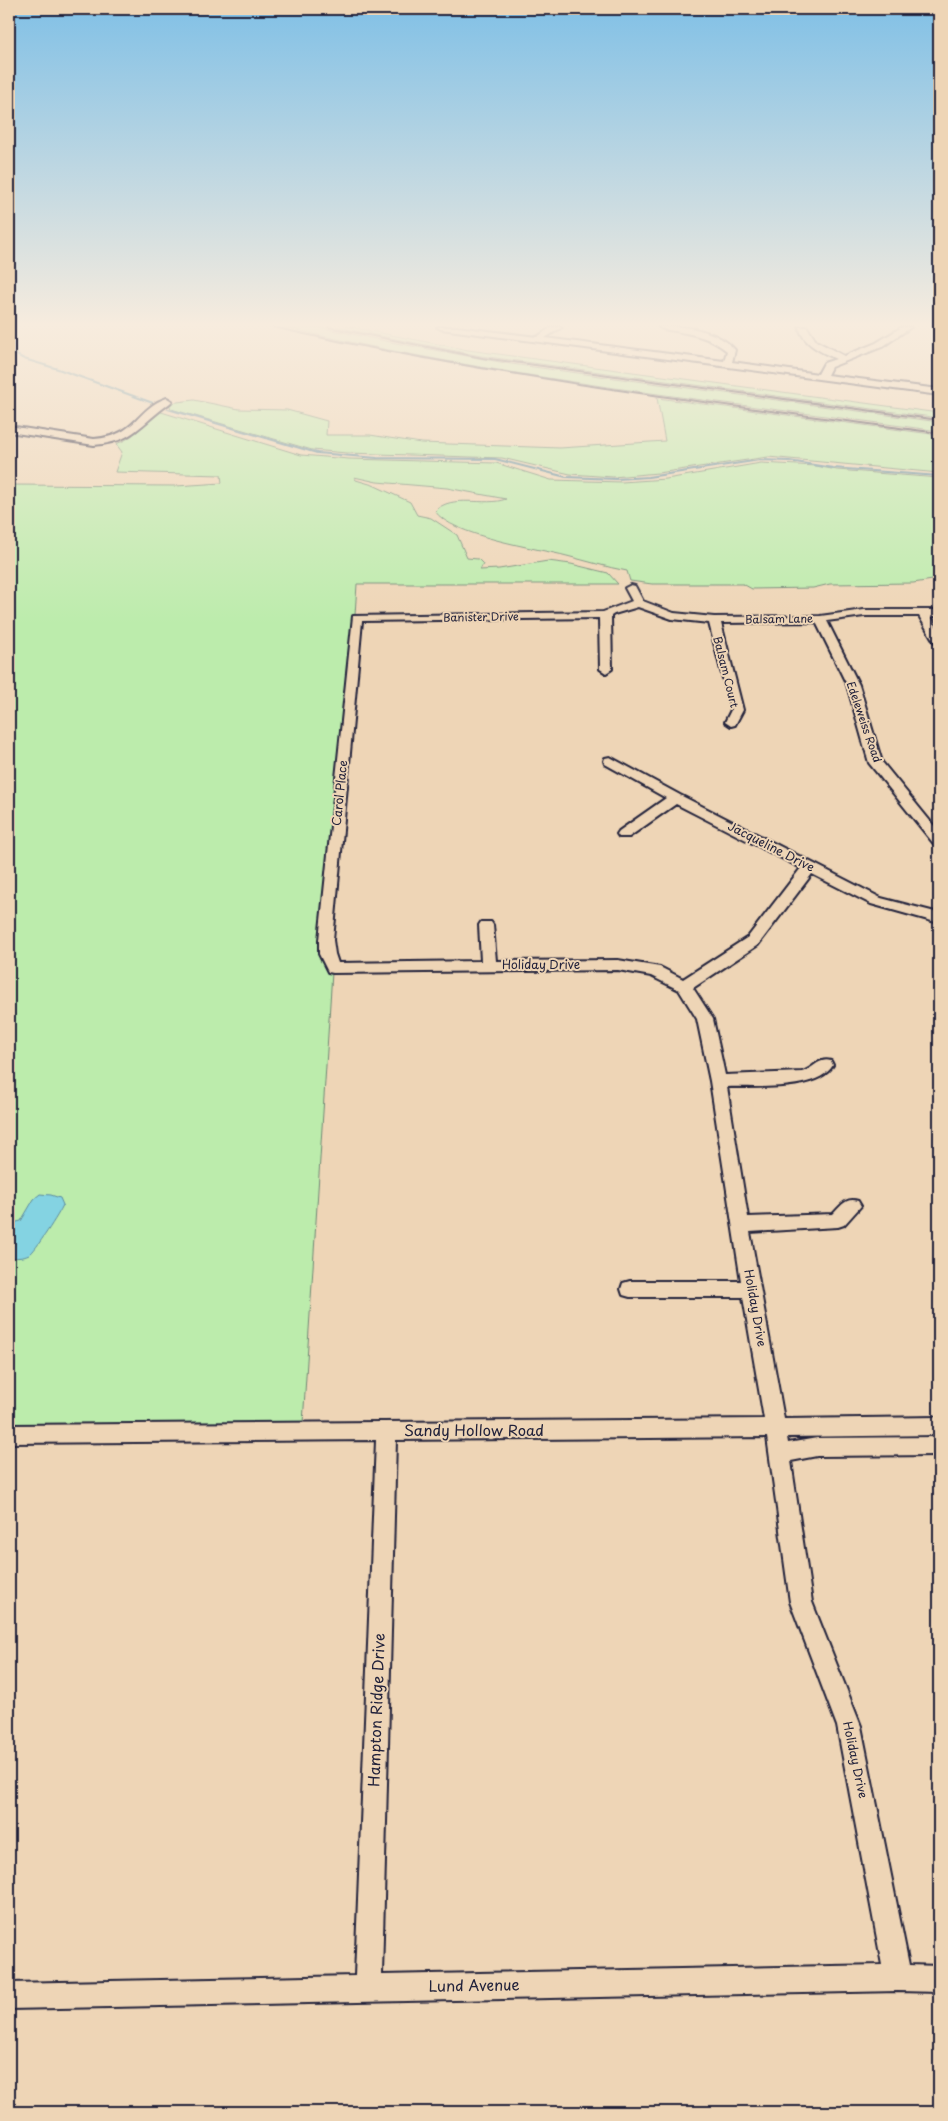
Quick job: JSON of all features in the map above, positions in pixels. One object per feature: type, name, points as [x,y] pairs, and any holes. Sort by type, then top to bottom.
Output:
[{"type":"street","points":[[9,429],[94,442],[106,442],[123,438],[138,426]]},
{"type":"street","points":[[606,669],[605,615],[638,603],[631,588]]},
{"type":"street","name":"Balsam Lane","points":[[638,603],[672,616],[714,620],[820,619],[864,613],[939,613]]},
{"type":"street","points":[[923,613],[939,641]]},
{"type":"street","name":"Banister Drive","points":[[357,618],[605,615]]},
{"type":"street","name":"Carol Place","points":[[333,968],[327,954],[326,940],[357,618]]},
{"type":"street","name":"Edeleweiss Road","points":[[820,619],[853,685],[876,763],[939,841]]},
{"type":"street","name":"Balsam Court","points":[[714,620],[737,710],[731,722]]},
{"type":"street","name":"Jacqueline Drive","points":[[610,761],[675,798],[876,901],[939,918]]},
{"type":"street","points":[[624,834],[675,798]]},
{"type":"street","points":[[684,986],[753,941],[810,867]]},
{"type":"street","points":[[486,925],[489,965]]},
{"type":"street","name":"Holiday Drive","points":[[333,968],[618,965],[655,970],[684,986],[705,1019],[718,1081],[740,1225],[776,1429],[801,1602],[849,1726],[898,1978]]},
{"type":"street","points":[[718,1081],[802,1078],[815,1074],[825,1065]]},
{"type":"street","points":[[740,1225],[838,1220],[852,1206]]},
{"type":"street","points":[[630,1289],[752,1289]]},
{"type":"street","name":"Sandy Hollow Road","points":[[9,1434],[266,1430],[776,1429],[939,1426]]},
{"type":"street","name":"Hampton Ridge Drive","points":[[368,1989],[386,1431]]},
{"type":"street","points":[[779,1454],[817,1447],[939,1446]]},
{"type":"street","name":"Lund Avenue","points":[[9,1996],[898,1978],[939,1979]]},
{"type":"green space","points":[[144,426],[207,426],[301,455],[349,459],[496,463],[551,480],[622,482],[666,479],[761,463],[816,466],[837,470],[939,478],[939,579],[913,583],[830,584],[813,588],[752,589],[743,584],[652,584],[630,581],[627,571],[476,534],[444,520],[435,511],[442,506],[459,501],[488,502],[506,499],[447,488],[377,482],[354,477],[356,480],[373,485],[410,502],[417,515],[431,518],[457,535],[467,558],[478,559],[483,564],[480,570],[499,569],[548,561],[571,564],[608,573],[618,584],[357,584],[303,1423],[9,1428],[9,485],[176,486],[222,483],[221,475],[115,472],[122,452],[116,444]]},
{"type":"green space","points":[[229,426],[327,426],[326,435],[370,435],[421,443],[560,448],[665,441],[662,426],[870,426],[939,435],[939,473],[768,457],[658,473],[613,477],[570,474],[502,458],[347,453],[312,450]]},
{"type":"green space","points":[[900,426],[939,426],[939,431]]},
{"type":"water","points":[[40,1194],[60,1198],[63,1205],[47,1232],[29,1255],[19,1258],[9,1257],[9,1224],[21,1221],[34,1199]]},
{"type":"waterway","points":[[226,426],[317,453],[377,458],[495,459],[566,477],[616,479],[648,477],[760,460],[789,461],[833,468],[939,476]]},
{"type":"railway","points":[[886,426],[939,433]]}]
